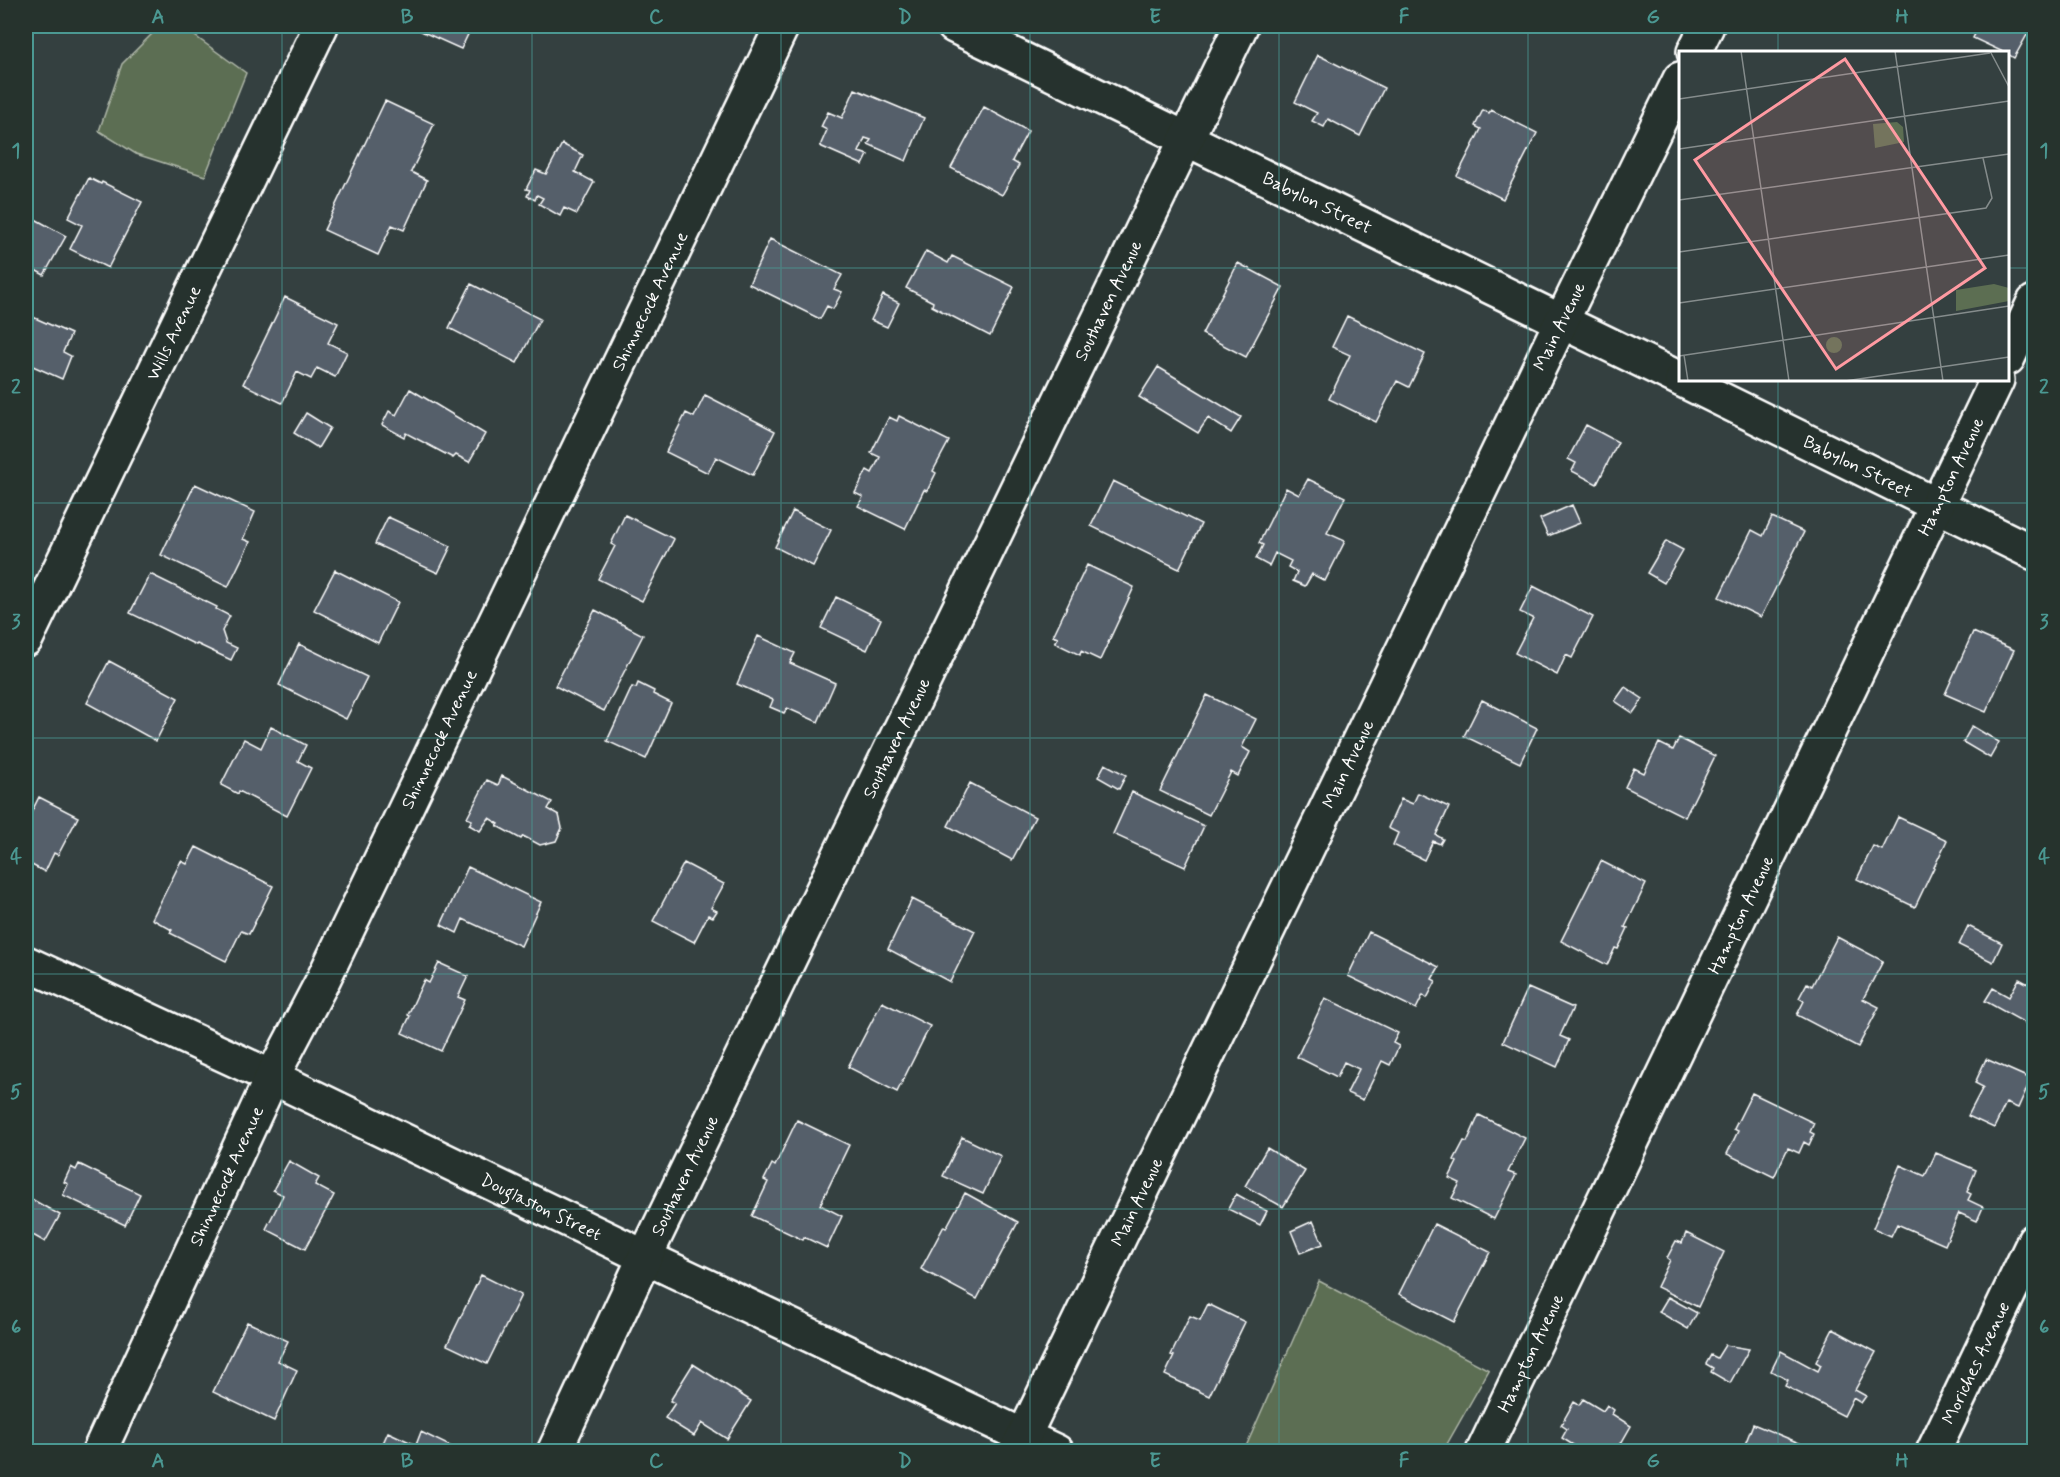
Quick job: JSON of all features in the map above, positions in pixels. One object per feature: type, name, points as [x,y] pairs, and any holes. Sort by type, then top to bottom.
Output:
[{"type":"street","name":"Wills Avenue","points":[[26,639],[321,26]]},
{"type":"street","name":"Shinnecock Avenue","points":[[99,1452],[272,1077],[324,980],[782,26]]},
{"type":"street","name":"Babylon Street","points":[[954,26],[1679,378]]},
{"type":"street","name":"Southaven Avenue","points":[[554,1452],[645,1257],[1241,26]]},
{"type":"street","points":[[1694,51],[1707,26]]},
{"type":"street","name":"Main Avenue","points":[[1020,1444],[1679,81]]},
{"type":"street","points":[[2009,354],[2034,302]]},
{"type":"street","name":"Babylon Street","points":[[1685,381],[2034,553]]},
{"type":"street","name":"Hampton Avenue","points":[[1483,1452],[1997,381]]},
{"type":"street","name":"Douglaston Street","points":[[26,963],[272,1077],[645,1257],[1020,1444],[1057,1452]]},
{"type":"street","name":"Moriches Avenue","points":[[1933,1452],[2034,1241]]},
{"type":"green space","points":[[160,26],[181,26],[246,73],[205,176],[136,154],[99,131],[122,64]]},
{"type":"green space","points":[[1319,1281],[1489,1370],[1443,1451],[1244,1451]]},
{"type":"building","points":[[415,26],[472,26],[461,49],[414,28]]},
{"type":"building","points":[[657,26],[677,26],[673,34]]},
{"type":"building","points":[[1979,26],[2032,26],[2014,58],[2009,55],[2009,51],[2001,51],[1973,38]]},
{"type":"building","points":[[1318,55],[1384,88],[1360,136],[1328,119],[1324,127],[1312,121],[1317,113],[1295,102]]},
{"type":"building","points":[[855,89],[924,118],[906,161],[868,144],[871,140],[865,138],[859,152],[868,155],[863,165],[820,146],[827,130],[821,127],[828,112],[842,118]]},
{"type":"building","points":[[385,101],[434,124],[411,172],[427,180],[404,230],[392,225],[378,255],[324,230]]},
{"type":"building","points":[[984,107],[1028,131],[1012,161],[1019,165],[1002,195],[951,168]]},
{"type":"building","points":[[1483,110],[1489,113],[1491,110],[1537,133],[1503,199],[1457,176],[1481,129],[1475,126]]},
{"type":"building","points":[[562,144],[583,155],[575,172],[594,182],[577,214],[564,208],[560,216],[539,204],[543,198],[537,195],[535,200],[527,196],[530,190],[526,189],[536,170],[546,174]]},
{"type":"building","points":[[89,178],[142,202],[108,268],[70,249],[82,225],[68,218]]},
{"type":"building","points":[[26,214],[66,236],[44,275],[26,265]]},
{"type":"building","points":[[770,239],[842,275],[834,289],[842,292],[833,309],[827,306],[820,319],[749,284]]},
{"type":"building","points":[[926,251],[948,263],[952,256],[1014,287],[990,336],[932,306],[933,302],[906,288]]},
{"type":"building","points":[[1238,263],[1283,287],[1246,357],[1202,334]]},
{"type":"building","points":[[471,284],[540,319],[517,363],[449,328]]},
{"type":"building","points":[[883,295],[899,303],[887,327],[871,320]]},
{"type":"building","points":[[285,297],[338,323],[328,343],[347,352],[335,377],[317,368],[311,379],[297,372],[282,403],[243,384]]},
{"type":"building","points":[[26,314],[71,334],[63,352],[71,356],[62,379],[26,363]]},
{"type":"building","points":[[1347,316],[1425,354],[1409,387],[1397,381],[1376,422],[1329,399],[1350,355],[1332,347]]},
{"type":"building","points":[[1158,367],[1241,417],[1231,433],[1208,418],[1198,433],[1139,397]]},
{"type":"building","points":[[410,389],[485,434],[469,462],[456,455],[453,458],[406,433],[404,437],[382,425],[389,411],[396,415]]},
{"type":"building","points":[[705,395],[775,431],[753,475],[716,457],[708,473],[666,452],[686,413],[694,417]]},
{"type":"building","points":[[306,413],[330,428],[318,448],[294,433]]},
{"type":"building","points":[[899,416],[949,441],[933,471],[936,473],[927,491],[924,490],[905,529],[858,506],[863,497],[855,493],[867,470],[872,473],[880,457],[871,453],[889,417],[897,421]]},
{"type":"building","points":[[1586,425],[1618,442],[1597,484],[1572,471],[1576,463],[1568,459]]},
{"type":"building","points":[[1308,479],[1345,497],[1327,533],[1345,541],[1325,581],[1312,574],[1305,586],[1293,581],[1297,572],[1288,567],[1291,561],[1275,553],[1269,566],[1256,559],[1263,545],[1259,543],[1286,488],[1299,495]]},
{"type":"building","points":[[1113,481],[1201,524],[1179,569],[1091,526]]},
{"type":"building","points":[[195,484],[255,512],[243,539],[250,542],[228,587],[161,555]]},
{"type":"building","points":[[1572,505],[1580,523],[1548,536],[1540,519]]},
{"type":"building","points":[[793,511],[831,530],[813,566],[775,547]]},
{"type":"building","points":[[625,515],[674,539],[642,601],[598,579],[615,546],[611,544]]},
{"type":"building","points":[[388,517],[451,546],[438,573],[375,544]]},
{"type":"building","points":[[1772,517],[1804,532],[1761,617],[1719,597],[1752,530],[1763,536]]},
{"type":"building","points":[[1666,541],[1683,550],[1664,583],[1647,573]]},
{"type":"building","points":[[1087,565],[1134,587],[1100,660],[1081,651],[1080,655],[1055,643],[1058,638],[1053,636]]},
{"type":"building","points":[[335,570],[398,602],[378,643],[314,610]]},
{"type":"building","points":[[150,574],[217,607],[216,609],[230,616],[222,631],[226,643],[237,648],[231,660],[130,613]]},
{"type":"building","points":[[1533,586],[1593,617],[1572,658],[1566,655],[1557,675],[1515,653],[1533,618],[1520,612]]},
{"type":"building","points":[[836,597],[881,619],[867,650],[821,628]]},
{"type":"building","points":[[595,610],[643,635],[604,711],[555,686]]},
{"type":"building","points":[[1973,632],[2014,650],[1986,712],[1945,694]]},
{"type":"building","points":[[758,636],[795,653],[790,663],[835,683],[818,722],[787,708],[784,713],[770,707],[773,700],[737,684]]},
{"type":"building","points":[[299,644],[367,677],[346,719],[279,685]]},
{"type":"building","points":[[109,661],[178,698],[156,741],[87,703]]},
{"type":"building","points":[[638,683],[671,703],[646,759],[607,741],[632,687],[636,688]]},
{"type":"building","points":[[1625,687],[1643,699],[1633,713],[1615,701]]},
{"type":"building","points":[[1207,695],[1256,719],[1242,747],[1250,752],[1238,776],[1231,772],[1209,815],[1160,791]]},
{"type":"building","points":[[1482,700],[1537,728],[1520,763],[1464,736]]},
{"type":"building","points":[[1972,726],[1999,742],[1990,758],[1963,742]]},
{"type":"building","points":[[271,727],[306,745],[298,761],[311,768],[287,816],[239,791],[238,794],[221,785],[244,739],[261,748]]},
{"type":"building","points":[[1679,738],[1715,756],[1685,817],[1625,787],[1634,768],[1644,773],[1659,743],[1673,750]]},
{"type":"building","points":[[1105,764],[1126,775],[1119,789],[1098,777]]},
{"type":"building","points":[[502,776],[552,802],[548,809],[559,815],[562,828],[556,841],[540,845],[523,836],[521,839],[497,826],[499,824],[489,818],[480,831],[469,825],[472,820],[467,818],[487,780],[498,785]]},
{"type":"building","points":[[970,783],[1035,817],[1012,860],[948,826]]},
{"type":"building","points":[[1132,792],[1204,826],[1185,867],[1113,834]]},
{"type":"building","points":[[1418,793],[1449,807],[1436,835],[1443,839],[1440,844],[1433,841],[1424,860],[1393,845],[1398,833],[1388,828],[1401,799],[1413,804]]},
{"type":"building","points":[[39,797],[78,817],[58,855],[54,853],[45,872],[26,862],[26,823]]},
{"type":"building","points":[[1898,817],[1947,840],[1915,907],[1857,879],[1873,846],[1882,850]]},
{"type":"building","points":[[196,847],[273,886],[249,934],[241,931],[226,961],[170,933],[172,930],[152,919],[181,861],[187,864]]},
{"type":"building","points":[[1601,861],[1646,884],[1625,927],[1628,928],[1618,949],[1615,948],[1607,965],[1561,941]]},
{"type":"building","points":[[684,863],[724,884],[711,908],[717,911],[713,917],[708,915],[694,942],[653,921]]},
{"type":"building","points":[[468,867],[541,902],[521,946],[463,919],[457,933],[441,925]]},
{"type":"building","points":[[912,899],[975,931],[950,982],[888,949]]},
{"type":"building","points":[[1968,926],[2002,943],[1993,962],[1959,945]]},
{"type":"building","points":[[1369,932],[1439,967],[1432,979],[1436,981],[1427,998],[1423,995],[1416,1009],[1348,976]]},
{"type":"building","points":[[1837,937],[1883,961],[1863,999],[1879,1007],[1858,1047],[1797,1015],[1804,1001],[1799,998],[1807,983],[1812,986]]},
{"type":"building","points":[[439,963],[468,976],[458,997],[465,1000],[441,1051],[402,1033],[424,980],[429,983]]},
{"type":"building","points":[[2019,979],[2034,987],[2034,1028],[1985,1001],[1993,988],[2009,997]]},
{"type":"building","points":[[1528,988],[1573,1008],[1560,1036],[1569,1040],[1557,1067],[1503,1042]]},
{"type":"building","points":[[1325,998],[1398,1033],[1393,1043],[1399,1046],[1390,1065],[1382,1061],[1363,1100],[1347,1093],[1359,1069],[1344,1062],[1337,1077],[1297,1057]]},
{"type":"building","points":[[882,1002],[930,1026],[897,1092],[848,1067]]},
{"type":"building","points":[[1986,1059],[2031,1079],[2018,1108],[2006,1103],[1994,1128],[1968,1116],[1983,1087],[1975,1083]]},
{"type":"building","points":[[1752,1093],[1814,1123],[1810,1132],[1814,1134],[1809,1145],[1804,1142],[1799,1153],[1788,1148],[1774,1177],[1727,1154],[1738,1131],[1734,1129]]},
{"type":"building","points":[[1479,1115],[1525,1138],[1508,1172],[1516,1175],[1494,1219],[1452,1198],[1460,1183],[1449,1178],[1457,1162],[1454,1160],[1464,1141],[1467,1142]]},
{"type":"building","points":[[797,1120],[849,1145],[820,1205],[842,1216],[827,1248],[804,1237],[803,1240],[752,1216],[768,1182],[764,1180],[772,1164],[775,1166]]},
{"type":"building","points":[[962,1137],[1001,1156],[983,1194],[943,1176]]},
{"type":"building","points":[[1267,1148],[1305,1171],[1283,1207],[1245,1186]]},
{"type":"building","points":[[1936,1153],[1976,1170],[1967,1192],[1971,1194],[1968,1200],[1983,1207],[1977,1221],[1959,1213],[1945,1245],[1897,1224],[1891,1236],[1873,1228],[1900,1165],[1925,1176]]},
{"type":"building","points":[[289,1161],[319,1178],[315,1185],[334,1195],[305,1249],[266,1229],[283,1195],[273,1190]]},
{"type":"building","points":[[79,1164],[140,1194],[125,1225],[63,1195],[68,1184],[64,1182],[71,1167],[76,1170]]},
{"type":"building","points":[[965,1193],[1018,1222],[977,1299],[921,1269]]},
{"type":"building","points":[[1236,1194],[1267,1211],[1260,1225],[1228,1209]]},
{"type":"building","points":[[26,1196],[60,1215],[45,1242],[26,1231]]},
{"type":"building","points":[[1313,1221],[1323,1244],[1300,1253],[1291,1231]]},
{"type":"building","points":[[1434,1224],[1490,1252],[1454,1322],[1399,1294]]},
{"type":"building","points":[[1686,1233],[1724,1252],[1698,1307],[1657,1287],[1670,1260],[1667,1258],[1676,1241],[1682,1243]]},
{"type":"building","points":[[481,1275],[521,1295],[487,1364],[447,1345]]},
{"type":"building","points":[[1668,1297],[1697,1313],[1688,1329],[1659,1312]]},
{"type":"building","points":[[1208,1304],[1245,1322],[1209,1396],[1165,1375],[1174,1356],[1171,1355],[1190,1316],[1200,1320]]},
{"type":"building","points":[[247,1322],[288,1341],[278,1361],[297,1370],[274,1421],[213,1392]]},
{"type":"building","points":[[1833,1329],[1876,1352],[1855,1390],[1866,1396],[1861,1403],[1853,1398],[1844,1416],[1785,1386],[1788,1380],[1771,1371],[1781,1351],[1818,1371],[1821,1365],[1816,1362]]},
{"type":"building","points":[[1725,1345],[1749,1349],[1730,1383],[1711,1372],[1713,1368],[1706,1364],[1711,1355],[1717,1358]]},
{"type":"building","points":[[693,1364],[751,1401],[727,1439],[702,1423],[694,1436],[665,1418],[675,1403],[670,1401]]},
{"type":"building","points":[[1583,1399],[1603,1411],[1607,1405],[1614,1410],[1612,1414],[1631,1426],[1616,1452],[1584,1452],[1562,1438],[1567,1429],[1561,1425],[1574,1402],[1579,1405]]},
{"type":"building","points":[[1753,1424],[1821,1452],[1742,1452]]},
{"type":"building","points":[[388,1432],[416,1445],[421,1432],[452,1447],[450,1452],[379,1452]]}]
